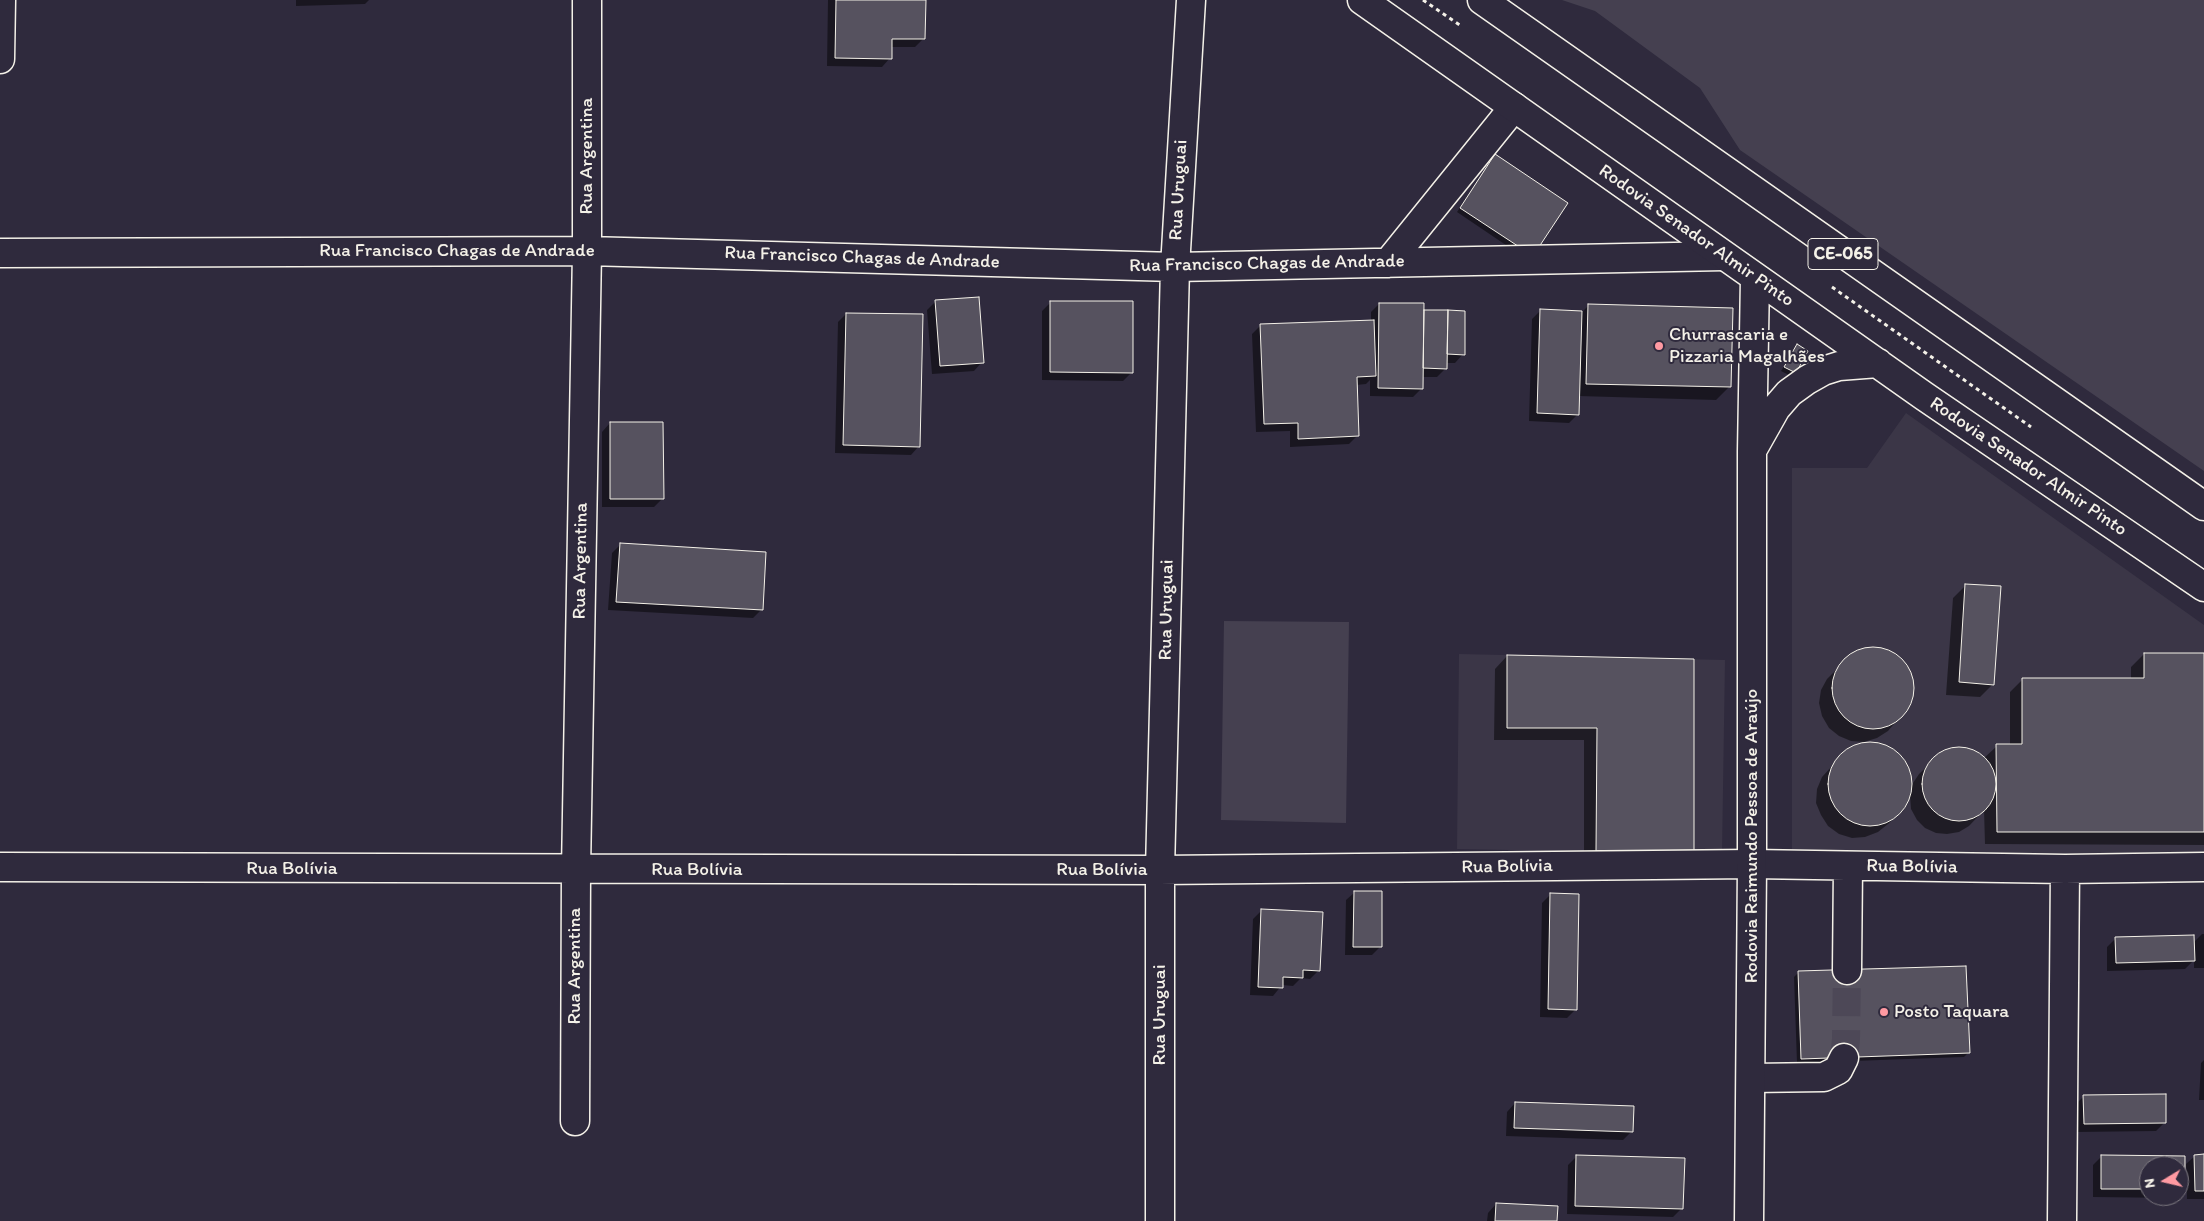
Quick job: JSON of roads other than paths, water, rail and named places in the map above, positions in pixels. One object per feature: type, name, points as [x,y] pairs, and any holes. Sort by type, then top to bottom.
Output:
[{"type":"street","points":[[0,59],[1,0]]},
{"type":"street","name":"Rua Argentina","points":[[575,1121],[576,870],[587,250],[587,0]]},
{"type":"street","name":"Rua Uruguai","points":[[1160,1221],[1160,870],[1175,268],[1191,0]]},
{"type":"street","name":"Rodovia Senador Almir Pinto","points":[[1362,0],[1924,396],[2204,587]]},
{"type":"street","name":"CE-065","points":[[1482,0],[2204,506]]},
{"type":"street","points":[[1388,263],[1514,107]]},
{"type":"street","name":"Rua Francisco Chagas de Andrade","points":[[0,252],[587,250],[1175,268],[1724,256]]},
{"type":"street","name":"Rodovia Raimundo Pessoa de Araújo","points":[[1749,1221],[1752,864],[1752,451],[1755,278]]},
{"type":"street","name":"Rodovia Raimundo Pessoa de Araújo","points":[[1752,451],[1776,408],[1789,394],[1807,380],[1823,371],[1839,366],[1878,363]]},
{"type":"street","name":"Rua Bolívia","points":[[0,867],[576,870],[1160,870],[1752,864],[2064,869],[2204,867]]},
{"type":"street","points":[[1847,970],[1848,866]]},
{"type":"street","points":[[2062,1221],[2064,869]]},
{"type":"street","points":[[1751,1078],[1824,1077],[1838,1070],[1844,1058]]},
{"type":"tunnel","points":[[1844,1058],[1847,970]]},
{"type":"place","name":"Churrascaria e Pizzaria Magalhães","points":[[1659,346]]},
{"type":"place","name":"Posto Taquara","points":[[1884,1012]]}]
